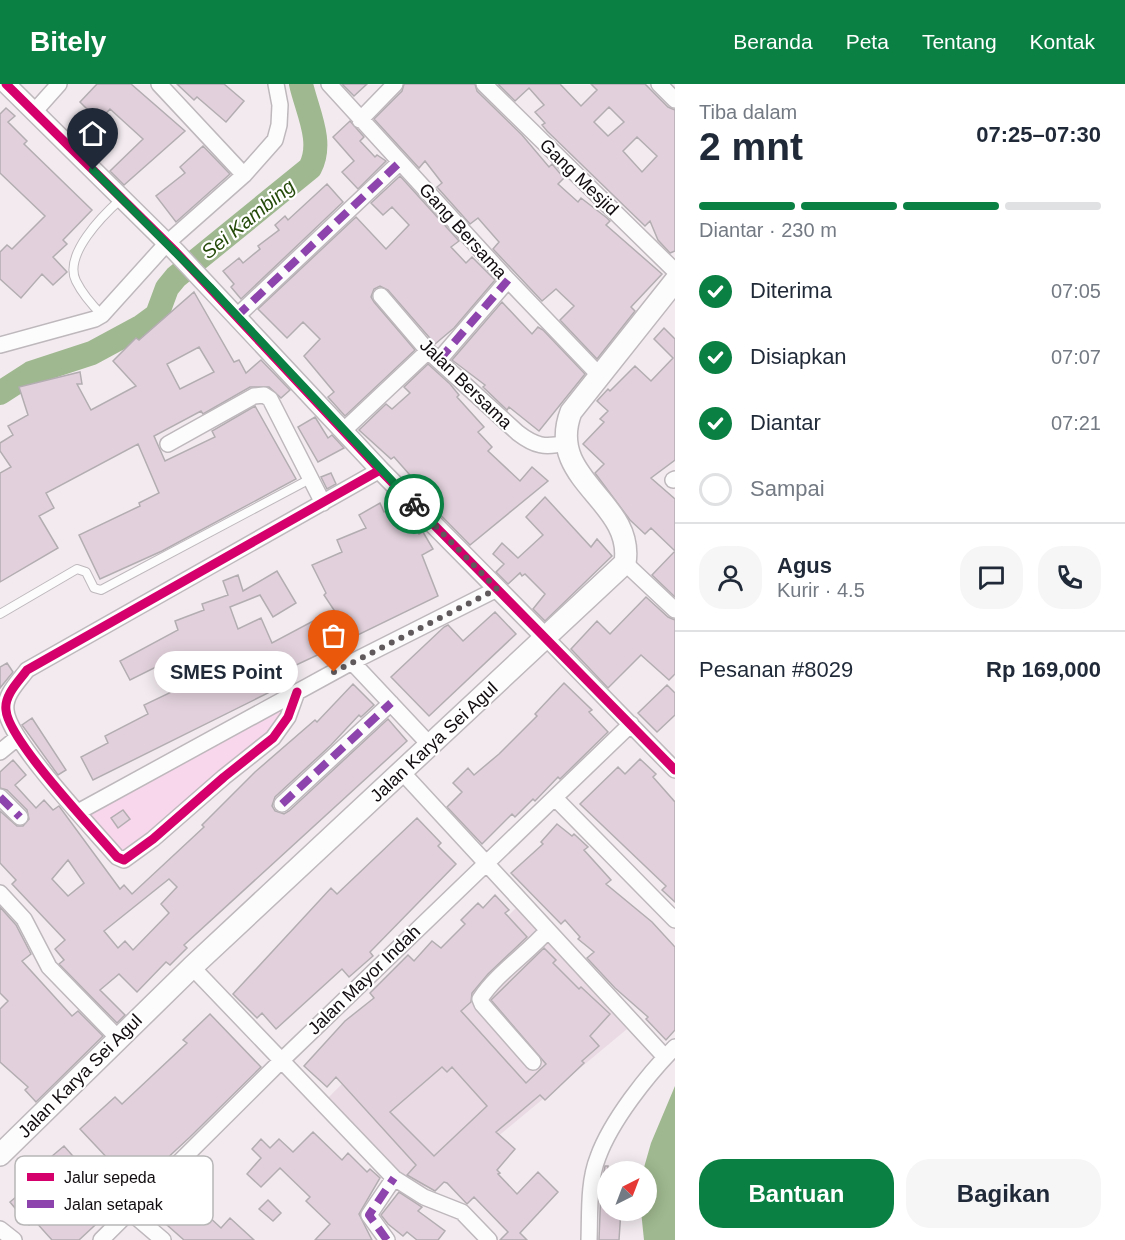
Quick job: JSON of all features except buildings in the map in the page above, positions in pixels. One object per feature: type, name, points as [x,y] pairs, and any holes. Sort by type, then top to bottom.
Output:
[{"type":"main road","points":[[625,563],[628,547],[617,523],[574,465],[565,443],[566,427],[572,412],[675,281]]},
{"type":"main road","name":"Jalan Karya Sei Agul","points":[[0,1155],[192,967],[625,563]]},
{"type":"street","points":[[6,84],[171,247],[380,470],[675,770]]},
{"type":"street","points":[[34,112],[59,84]]},
{"type":"street","points":[[159,84],[244,175]]},
{"type":"street","points":[[0,345],[95,320],[102,315],[244,175],[274,140],[279,125],[276,84]]},
{"type":"street","name":"Gang Bersama","points":[[329,84],[508,280],[600,376]]},
{"type":"street","points":[[360,120],[395,84]]},
{"type":"street","name":"Gang Mesjid","points":[[484,84],[675,271]]},
{"type":"street","points":[[659,84],[675,100]]},
{"type":"street","points":[[237,316],[400,162]]},
{"type":"street","points":[[343,431],[434,355],[508,280]]},
{"type":"street","name":"Jalan Bersama","points":[[381,296],[434,355],[531,443],[547,447],[565,443]]},
{"type":"street","points":[[168,444],[254,396],[264,395],[270,399],[323,504]]},
{"type":"street","points":[[297,692],[288,717],[273,738],[124,860],[117,857],[17,738],[8,721],[5,707],[13,688],[27,670],[380,470]]},
{"type":"street","points":[[625,563],[675,610]]},
{"type":"street","points":[[78,812],[352,662],[497,589]]},
{"type":"street","points":[[352,662],[430,745]]},
{"type":"street","points":[[282,804],[391,702]]},
{"type":"street","name":"Jalan Mayor Indah","points":[[185,1156],[631,724]]},
{"type":"street","points":[[0,752],[17,738]]},
{"type":"street","points":[[402,772],[547,931],[670,1052],[622,1115],[598,1157],[590,1201],[589,1240]]},
{"type":"street","points":[[0,797],[20,817]]},
{"type":"street","points":[[556,799],[675,921]]},
{"type":"street","points":[[0,893],[24,919],[49,967],[118,1038]]},
{"type":"street","points":[[533,1062],[480,999],[487,989],[530,950],[547,931]]},
{"type":"street","points":[[192,967],[394,1178],[424,1197],[462,1212],[489,1240]]},
{"type":"street","points":[[387,1240],[369,1215],[394,1178]]},
{"type":"street","name":"Jalan Mayor Indah","points":[[101,1240],[115,1225]]},
{"type":"street","points":[[145,1225],[162,1240]]},
{"type":"street","points":[[0,1229],[14,1240]]},
{"type":"lane","points":[[102,315],[75,280],[75,258],[89,233],[122,198]]},
{"type":"lane","points":[[0,614],[77,569],[86,572],[94,588],[100,590],[310,478]]},
{"type":"shaded area","points":[[289,698],[286,716],[124,859],[80,812]]},
{"type":"shaded area","points":[[517,907],[627,1029],[443,1182],[414,1189],[328,1098]]},
{"type":"shaded area","points":[[675,1086],[675,1240],[644,1240],[642,1221],[657,1221],[657,1161],[646,1161]]},
{"type":"waterway","name":"Sei Kambing","points":[[0,393],[31,373],[92,353],[142,326],[157,315],[167,288],[176,277],[310,168],[314,158],[315,137],[301,84]]},
{"type":"marked path","points":[[236,317],[400,162]]},
{"type":"marked path","points":[[439,360],[508,280]]},
{"type":"marked path","points":[[282,804],[391,703]]},
{"type":"marked path","points":[[0,797],[20,817]]},
{"type":"marked path","points":[[387,1240],[369,1215],[394,1178]]},
{"type":"cycle path","points":[[6,84],[176,252],[380,470],[675,770]]},
{"type":"cycle path","points":[[297,692],[288,717],[273,738],[153,839],[124,860],[117,857],[36,763],[10,724],[6,710],[7,699],[27,670],[380,470]]},
{"type":"way so far","points":[[334,672],[497,589],[414,504]]},
{"type":"place","name":"SMES Point","points":[[334,672]]},
{"type":"route","points":[[93,170],[210,287],[414,504]]}]
